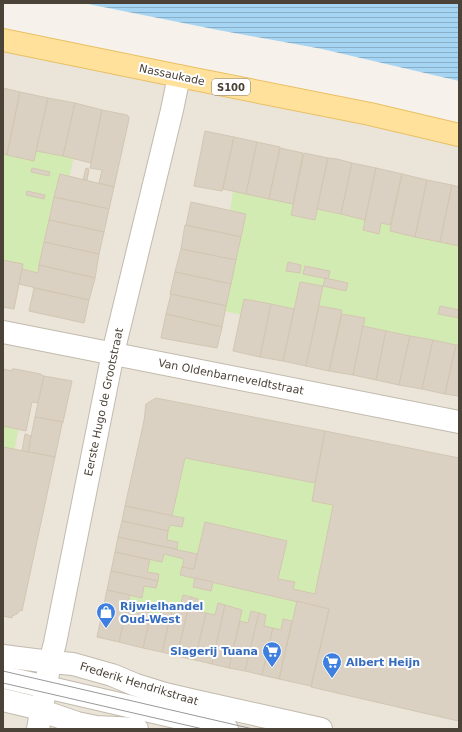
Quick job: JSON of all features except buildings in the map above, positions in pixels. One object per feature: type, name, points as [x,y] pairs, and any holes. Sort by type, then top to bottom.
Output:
[{"type":"main road","name":"Nassaukade","points":[[3,40],[370,114],[459,135]]},
{"type":"street","name":"Eerste Hugo de Grootstraat","points":[[40,719],[50,662],[113,353],[179,76]]},
{"type":"street","name":"Van Oldenbarneveldtstraat","points":[[3,332],[459,422]]},
{"type":"street","name":"Frederik Hendrikstraat","points":[[3,656],[73,664],[112,675],[136,685],[180,698],[321,729]]},
{"type":"street","name":"Frederik Hendrikstraat","points":[[3,677],[227,729]]},
{"type":"street","points":[[3,700],[40,719],[51,714],[77,723],[96,727],[137,729]]},
{"type":"shaded area","points":[[3,45],[459,141],[459,729],[3,729]]},
{"type":"green space","points":[[3,132],[76,147],[45,289],[3,280]]},
{"type":"green space","points":[[234,185],[459,230],[459,363],[215,309]]},
{"type":"green space","points":[[3,407],[22,411],[3,509]]},
{"type":"green space","points":[[163,429],[415,495],[377,665],[127,615]]},
{"type":"water","points":[[83,3],[459,3],[459,81],[322,49]]},
{"type":"tram line","points":[[3,671],[253,729]]},
{"type":"tram line","points":[[3,683],[203,729]]},
{"type":"place","name":"Rijwielhandel Oud-West","points":[[106,629]]},
{"type":"place","name":"Slagerij Tuana","points":[[272,668]]},
{"type":"place","name":"Albert Heijn","points":[[332,679]]}]
